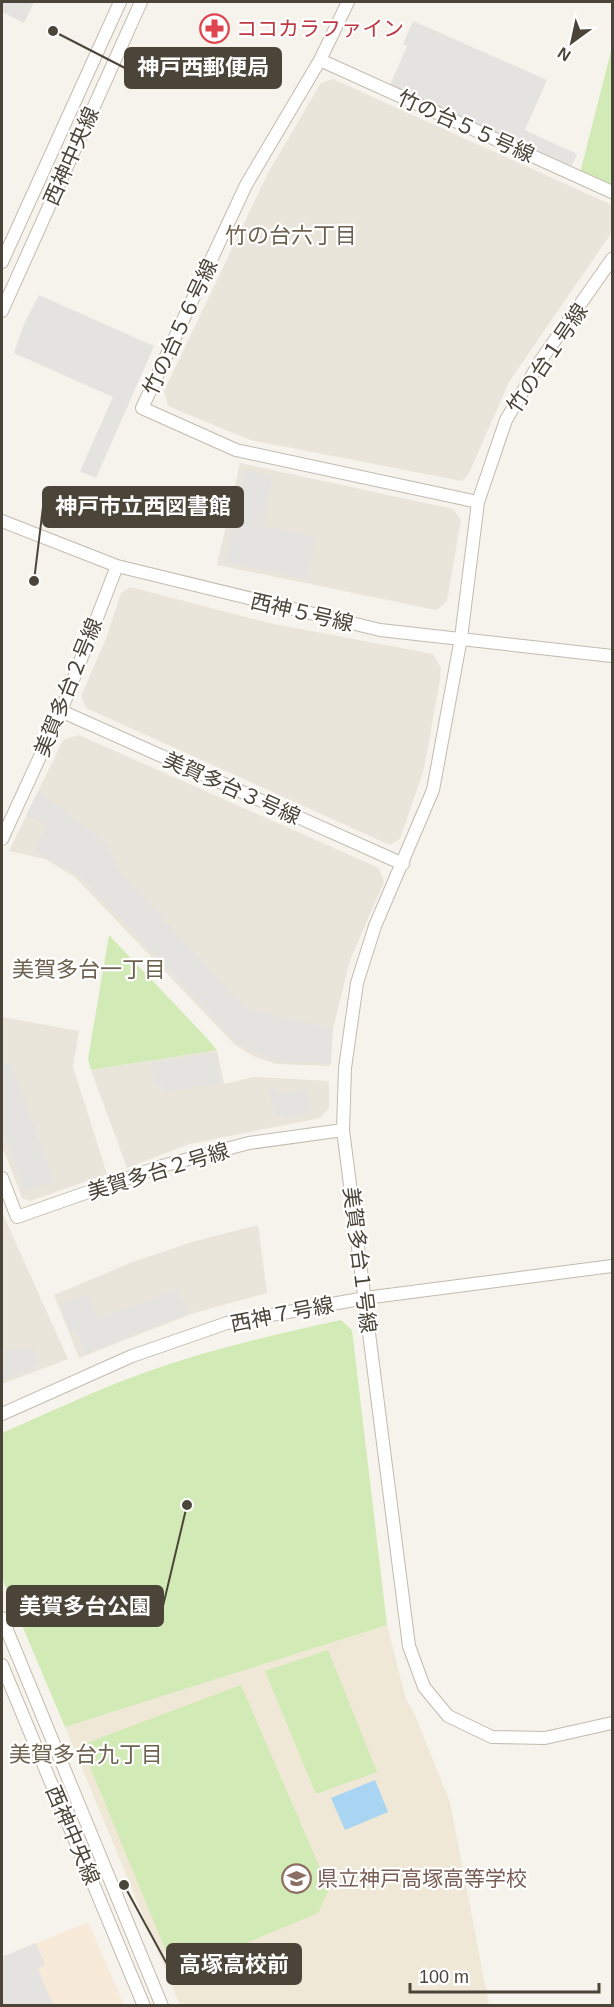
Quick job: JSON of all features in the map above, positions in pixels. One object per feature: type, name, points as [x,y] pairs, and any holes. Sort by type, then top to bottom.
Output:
[{"type":"street","name":"西神中央線","points":[[2,262],[120,2]]},
{"type":"street","name":"西神中央線","points":[[2,311],[141,2]]},
{"type":"street","name":"竹の台５６号線","points":[[348,2],[320,60],[246,185],[142,408],[236,450],[478,502]]},
{"type":"street","name":"竹の台５５号線","points":[[320,60],[612,192]]},
{"type":"street","name":"竹の台１号線","points":[[461,638],[478,502],[506,420],[541,360],[612,259]]},
{"type":"street","name":"西神５号線","points":[[2,521],[117,566],[380,630],[612,656]]},
{"type":"street","name":"美賀多台２号線","points":[[2,839],[61,711],[117,566]]},
{"type":"street","name":"美賀多台１号線","points":[[461,638],[433,790],[375,926],[357,983],[345,1068],[344,1130],[409,1646],[424,1687],[448,1716],[492,1737],[545,1738],[612,1723]]},
{"type":"street","name":"美賀多台３号線","points":[[61,711],[403,864]]},
{"type":"street","name":"美賀多台２号線","points":[[2,1178],[17,1217],[162,1166],[249,1143],[344,1130]]},
{"type":"street","name":"西神７号線","points":[[2,1414],[132,1356],[228,1323],[365,1298],[612,1266]]},
{"type":"street","name":"西神中央線","points":[[2,1618],[162,2006]]},
{"type":"street","name":"西神中央線","points":[[2,1665],[144,2006]]},
{"type":"shaded area","points":[[2,2],[34,2],[24,23],[2,12]]},
{"type":"shaded area","points":[[413,21],[547,80],[525,130],[577,154],[572,166],[390,85],[407,46],[403,44]]},
{"type":"shaded area","points":[[333,79],[612,205],[612,232],[509,382],[469,473],[462,481],[250,440],[168,406],[164,391],[269,171],[321,83]]},
{"type":"shaded area","points":[[39,295],[154,346],[96,478],[80,471],[113,397],[14,353],[24,324]]},
{"type":"shaded area","points":[[240,463],[453,509],[461,520],[447,602],[436,610],[217,565]]},
{"type":"shaded area","points":[[244,470],[273,476],[263,526],[316,537],[307,579],[225,562]]},
{"type":"shaded area","points":[[130,587],[269,623],[433,654],[441,668],[440,680],[424,769],[400,839],[390,845],[86,708],[81,696],[106,639],[121,593]]},
{"type":"shaded area","points":[[79,735],[379,868],[384,882],[350,960],[333,1029],[330,1066],[276,1064],[253,1056],[235,1045],[75,877],[45,859],[9,851],[63,740]]},
{"type":"shaded area","points":[[38,791],[106,843],[120,872],[245,1008],[333,1029],[331,1064],[281,1062],[239,1045],[82,878],[34,851],[46,825],[26,815]]},
{"type":"shaded area","points":[[2,1017],[79,1031],[73,1067],[107,1174],[30,1201],[22,1198],[2,1146]]},
{"type":"shaded area","points":[[217,1050],[224,1084],[255,1077],[329,1081],[329,1108],[320,1118],[189,1144],[127,1168],[91,1070]]},
{"type":"shaded area","points":[[216,1053],[221,1084],[164,1092],[162,1085],[155,1087],[151,1063]]},
{"type":"shaded area","points":[[11,1062],[54,1182],[24,1192],[2,1128],[2,1065]]},
{"type":"shaded area","points":[[277,1087],[279,1094],[307,1089],[312,1113],[283,1119],[282,1114],[275,1116],[269,1089]]},
{"type":"shaded area","points":[[2,1212],[68,1359],[2,1384]]},
{"type":"shaded area","points":[[258,1225],[267,1293],[194,1313],[79,1358],[54,1295],[130,1263],[192,1242]]},
{"type":"shaded area","points":[[178,1289],[188,1313],[86,1354],[76,1330],[70,1332],[60,1304],[89,1294],[98,1319]]},
{"type":"shaded area","points":[[2,1349],[34,1349],[39,1365],[2,1380]]},
{"type":"shaded area","name":"県立神戸高塚高等学校","points":[[387,1625],[406,1699],[414,1713],[450,1802],[489,2005],[180,2005],[65,1727]]},
{"type":"shaded area","points":[[88,1922],[124,2005],[2,2006],[2,1957]]},
{"type":"shaded area","points":[[36,1943],[45,1965],[38,1969],[53,2005],[2,2005],[2,1957]]},
{"type":"green space","points":[[612,47],[612,185],[580,173]]},
{"type":"green space","points":[[109,935],[217,1050],[91,1070],[88,1059]]},
{"type":"green space","points":[[341,1320],[352,1330],[387,1625],[65,1727],[2,1578],[2,1433],[166,1365],[290,1331]]},
{"type":"green space","points":[[328,1650],[377,1772],[316,1794],[265,1671]]},
{"type":"green space","points":[[241,1685],[329,1889],[318,1913],[175,1973],[81,1745]]},
{"type":"water","points":[[375,1780],[388,1812],[345,1830],[331,1798]]},
{"type":"place","name":"ココカラファイン","points":[[215,28]]},
{"type":"place","name":"神戸西郵便局","points":[[53,31]]},
{"type":"place","name":"神戸市立西図書館","points":[[34,581]]},
{"type":"place","name":"美賀多台公園","points":[[187,1505]]},
{"type":"place","name":"県立神戸高塚高等学校","points":[[296,1878]]},
{"type":"place","name":"高塚高校前","points":[[124,1885]]},
{"type":"district","name":"竹の台六丁目","points":[[291,235]]},
{"type":"district","name":"美賀多台一丁目","points":[[89,969]]},
{"type":"district","name":"美賀多台九丁目","points":[[86,1754]]}]
